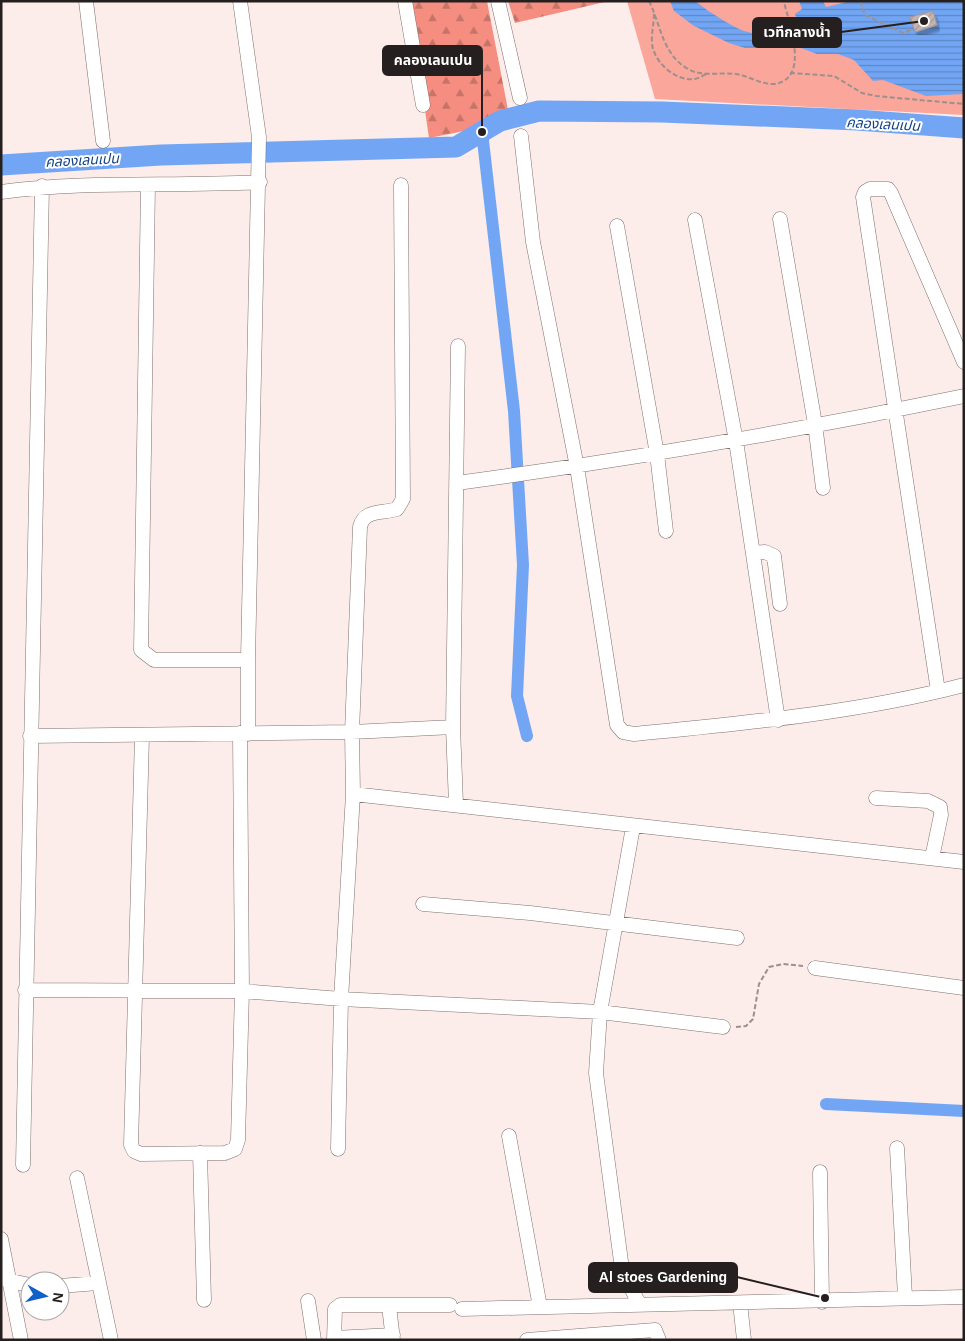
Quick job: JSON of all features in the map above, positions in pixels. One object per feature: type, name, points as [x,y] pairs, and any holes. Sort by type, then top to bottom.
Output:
[{"type":"street","points":[[86,1],[103,141]]},
{"type":"street","points":[[142,736],[131,1145],[134,1151],[141,1154],[225,1153],[235,1149],[238,1140],[245,734],[260,177],[259,137],[240,1]]},
{"type":"street","points":[[405,1],[423,105]]},
{"type":"street","points":[[498,1],[520,98]]},
{"type":"street","points":[[521,136],[532,242],[577,467],[617,725],[623,732],[634,734],[778,720],[909,699],[964,685]]},
{"type":"street","points":[[1,192],[42,186],[204,186],[260,177]]},
{"type":"street","points":[[148,185],[141,650],[154,660],[248,660]]},
{"type":"street","points":[[338,1149],[342,999],[352,794],[352,732],[362,519],[366,514],[397,509],[403,499],[401,185]]},
{"type":"street","points":[[22,1165],[42,186]]},
{"type":"street","points":[[938,691],[863,196],[865,192],[883,188],[888,189],[891,193],[963,360]]},
{"type":"street","points":[[780,219],[823,488]]},
{"type":"street","points":[[695,220],[736,440],[778,720]]},
{"type":"street","points":[[617,226],[657,454],[666,531]]},
{"type":"street","points":[[456,804],[452,727],[458,346]]},
{"type":"street","points":[[457,483],[657,454],[964,396]]},
{"type":"street","points":[[753,553],[765,552],[774,556],[780,604]]},
{"type":"street","points":[[30,736],[352,732],[452,727]]},
{"type":"street","points":[[352,794],[456,804],[633,826],[964,862]]},
{"type":"street","points":[[876,798],[928,801],[940,807],[942,815],[932,858]]},
{"type":"street","points":[[633,826],[600,1012],[597,1083],[622,1269],[640,1304]]},
{"type":"street","points":[[423,904],[616,922],[737,938]]},
{"type":"street","points":[[815,968],[964,988]]},
{"type":"street","points":[[25,990],[242,991],[342,999],[600,1012],[723,1027]]},
{"type":"street","points":[[508,1136],[540,1307]]},
{"type":"street","points":[[897,1148],[905,1297]]},
{"type":"street","points":[[200,1153],[204,1300]]},
{"type":"street","points":[[820,1172],[819,1227],[822,1302]]},
{"type":"street","points":[[77,1178],[111,1340]]},
{"type":"street","points":[[1,1239],[5,1279],[21,1340]]},
{"type":"street","points":[[5,1279],[20,1283]]},
{"type":"street","points":[[70,1285],[98,1283]]},
{"type":"street","points":[[389,1306],[393,1338],[334,1339],[334,1309],[340,1305],[540,1307],[822,1302],[905,1297],[964,1297]]},
{"type":"street","points":[[308,1301],[314,1340]]},
{"type":"street","points":[[740,1303],[744,1340]]},
{"type":"street","points":[[527,1340],[655,1330],[659,1340]]},
{"type":"path","points":[[649,1],[662,39],[670,53],[687,69],[709,73],[742,75],[770,84],[779,83],[790,73],[796,54],[789,22],[782,2],[788,1]]},
{"type":"path","points":[[860,1],[865,15],[902,33],[914,29]]},
{"type":"path","points":[[654,12],[653,48],[663,67],[676,76],[694,80],[709,73]]},
{"type":"path","points":[[790,73],[834,76],[862,93],[876,96],[964,104]]},
{"type":"path","points":[[723,1027],[746,1026],[753,1019],[759,984],[770,966],[783,964],[815,968]]},
{"type":"green space","points":[[409,1],[487,1],[508,110],[469,130],[429,138]]},
{"type":"green space","points":[[508,1],[609,1],[515,23]]},
{"type":"shaded area","points":[[627,1],[964,1],[964,115],[655,99]]},
{"type":"water","points":[[670,1],[694,1],[732,26],[752,33],[762,34],[784,28],[797,20],[795,14],[802,9],[799,1],[823,1],[826,7],[851,1],[964,1],[964,94],[926,96],[883,80],[873,81],[854,60],[838,54],[817,54],[785,42],[759,48],[745,48],[729,43],[694,26],[674,11]]},
{"type":"building","points":[[933,11],[937,25],[915,32],[910,17]]},
{"type":"waterway","name":"คลองเลนเปน","points":[[1,165],[161,155],[456,147],[500,121],[539,111],[662,112],[857,120],[964,128]]},
{"type":"waterway","points":[[482,132],[514,411],[523,565],[517,696],[527,736]]},
{"type":"waterway","points":[[826,1104],[964,1111]]},
{"type":"place","name":"เวทีกลางน้ำ","points":[[924,21]]},
{"type":"place","name":"คลองเลนเปน","points":[[482,132]]},
{"type":"place","name":"Al stoes Gardening","points":[[825,1298]]}]
